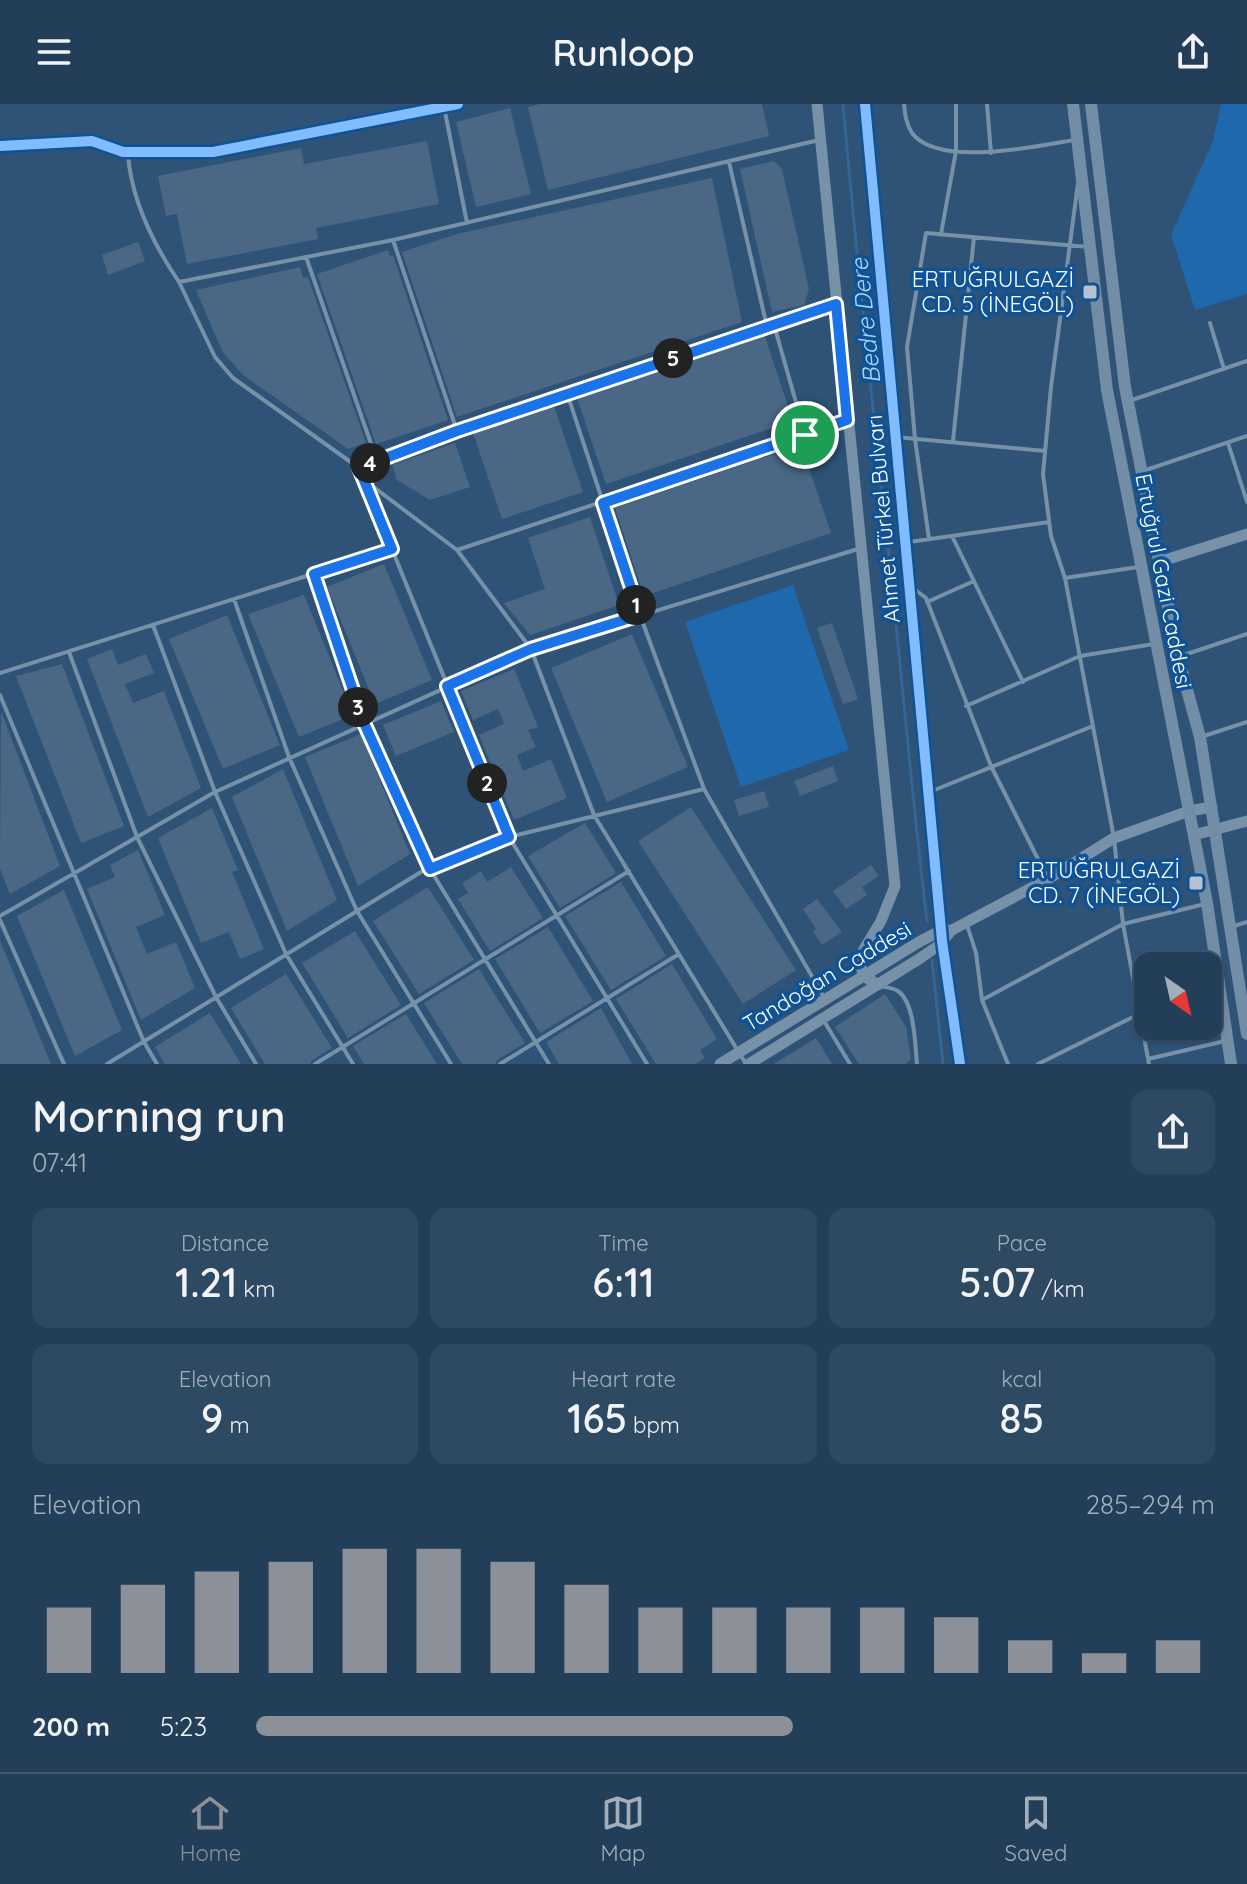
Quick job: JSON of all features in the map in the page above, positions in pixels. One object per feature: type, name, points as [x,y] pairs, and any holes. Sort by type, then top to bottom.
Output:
[{"type":"main road","name":"Ertuğrul Gazi Caddesi","points":[[1073,104],[1107,390],[1207,903],[1231,1064]]},
{"type":"main road","name":"Ertuğrul Gazi Caddesi","points":[[1091,104],[1128,401],[1178,657],[1200,737],[1247,1034]]},
{"type":"main road","points":[[1141,567],[1159,562]]},
{"type":"street","points":[[0,146],[92,141],[127,152],[213,152],[458,104]]},
{"type":"street","name":"Ahmet Türkel Bulvarı","points":[[817,104],[895,886],[881,921],[858,959],[864,976]]},
{"type":"street","name":"Ahmet Türkel Bulvarı","points":[[865,104],[945,934]]},
{"type":"street","points":[[1159,562],[1247,534]]},
{"type":"street","points":[[960,1064],[945,934],[1048,879],[1114,838],[1189,811],[1212,807]]},
{"type":"street","points":[[1194,835],[1247,821]]},
{"type":"street","name":"Tandoğan Caddesi","points":[[720,1064],[864,976],[945,934]]},
{"type":"street","name":"Tandoğan Caddesi","points":[[748,1064],[878,985],[945,934]]},
{"type":"street","points":[[864,976],[878,985]]},
{"type":"lane","points":[[904,104],[906,122],[913,134],[932,145],[956,151],[991,153],[1076,139]]},
{"type":"lane","points":[[941,234],[956,151],[956,104]]},
{"type":"lane","points":[[987,104],[991,153]]},
{"type":"lane","points":[[437,107],[467,223]]},
{"type":"lane","points":[[179,282],[393,240],[821,140]]},
{"type":"lane","points":[[127,152],[130,181],[140,208],[215,357],[233,378],[359,468],[509,837],[647,1064]]},
{"type":"lane","points":[[729,162],[767,327]]},
{"type":"lane","points":[[1079,164],[1043,474],[1051,536],[1065,578],[1114,838],[1123,924],[1134,986]]},
{"type":"lane","points":[[929,539],[915,439],[907,347],[926,233],[1089,247]]},
{"type":"lane","points":[[953,441],[974,237]]},
{"type":"lane","points":[[393,240],[457,431]]},
{"type":"lane","points":[[306,257],[377,461]]},
{"type":"lane","points":[[359,468],[567,393],[836,304]]},
{"type":"lane","points":[[1210,323],[1224,369]]},
{"type":"lane","points":[[774,325],[805,435]]},
{"type":"lane","points":[[1128,401],[1247,361]]},
{"type":"lane","points":[[567,393],[640,615],[704,789],[826,999]]},
{"type":"lane","points":[[457,550],[847,420]]},
{"type":"lane","points":[[1140,472],[1247,436]]},
{"type":"lane","points":[[896,437],[1045,451]]},
{"type":"lane","points":[[1228,442],[1247,502]]},
{"type":"lane","points":[[364,480],[457,550],[531,649],[594,815],[748,1064]]},
{"type":"lane","points":[[906,543],[1049,522]]},
{"type":"lane","points":[[952,536],[1023,682]]},
{"type":"lane","points":[[0,673],[392,549]]},
{"type":"lane","points":[[64,1064],[0,918],[215,792],[531,649],[860,549]]},
{"type":"lane","points":[[1065,578],[1141,567]]},
{"type":"lane","points":[[314,574],[364,723],[430,869],[549,1064]]},
{"type":"lane","points":[[927,602],[974,581]]},
{"type":"lane","points":[[910,586],[927,602],[991,766],[1048,879]]},
{"type":"lane","points":[[234,599],[289,757],[357,911],[451,1064]]},
{"type":"lane","points":[[153,625],[215,792],[286,954],[353,1064]]},
{"type":"lane","points":[[1178,657],[1247,634]]},
{"type":"lane","points":[[966,706],[1080,656],[1156,643]]},
{"type":"lane","points":[[69,652],[137,837],[216,997],[256,1064]]},
{"type":"lane","points":[[0,695],[72,874],[144,1042],[157,1064]]},
{"type":"lane","points":[[1200,737],[1247,722]]},
{"type":"lane","points":[[929,793],[1093,726]]},
{"type":"lane","points":[[107,1064],[430,869],[509,837],[704,789]]},
{"type":"lane","points":[[315,1064],[629,871]]},
{"type":"lane","points":[[982,1000],[1123,924],[1207,903]]},
{"type":"lane","points":[[1229,928],[1247,922]]},
{"type":"lane","points":[[966,923],[976,953],[982,1000],[1008,1064]]},
{"type":"lane","points":[[500,1064],[679,954]]},
{"type":"lane","points":[[878,985],[898,990],[906,1000],[912,1020],[917,1064]]},
{"type":"lane","points":[[1038,1064],[1134,1016]]},
{"type":"lane","points":[[823,1018],[850,1064]]},
{"type":"lane","points":[[1144,1040],[1148,1062],[1228,1040]]},
{"type":"shaded area","points":[[1221,104],[1247,104],[1247,294],[1195,310],[1171,235],[1213,141]]},
{"type":"shaded area","points":[[793,585],[849,750],[741,787],[685,622]]},
{"type":"building","points":[[540,104],[762,104],[769,136],[548,190],[528,107]]},
{"type":"building","points":[[510,108],[531,194],[476,207],[456,122]]},
{"type":"building","points":[[427,141],[439,204],[316,228],[318,239],[187,264],[177,214],[166,216],[158,176],[301,148],[304,164]]},
{"type":"building","points":[[774,161],[782,169],[809,289],[804,305],[772,312],[740,169]]},
{"type":"building","points":[[712,178],[742,322],[457,417],[402,252],[457,234]]},
{"type":"building","points":[[138,242],[145,261],[108,275],[102,255]]},
{"type":"building","points":[[388,250],[390,256],[393,255],[448,420],[376,444],[317,274]]},
{"type":"building","points":[[300,267],[303,278],[308,277],[366,443],[348,449],[243,375],[222,351],[196,290]]},
{"type":"building","points":[[764,334],[793,421],[606,484],[577,398]]},
{"type":"building","points":[[554,406],[583,492],[502,519],[473,433]]},
{"type":"building","points":[[455,443],[470,487],[430,500],[397,480],[392,465]]},
{"type":"building","points":[[801,445],[831,533],[644,596],[615,508]]},
{"type":"building","points":[[590,517],[619,605],[530,635],[504,603],[545,589],[528,538]]},
{"type":"building","points":[[384,564],[432,680],[375,704],[327,587]]},
{"type":"building","points":[[304,595],[353,715],[299,737],[248,614]]},
{"type":"building","points":[[227,615],[280,745],[223,769],[169,639]]},
{"type":"building","points":[[832,623],[858,699],[843,704],[817,628]]},
{"type":"building","points":[[632,634],[688,767],[607,802],[551,668]]},
{"type":"building","points":[[112,649],[118,665],[146,654],[154,673],[125,684],[133,703],[164,691],[201,788],[148,817],[87,659]]},
{"type":"building","points":[[62,664],[124,826],[81,843],[16,676]]},
{"type":"building","points":[[514,669],[538,727],[528,730],[536,747],[517,755],[523,771],[551,759],[567,798],[514,820],[479,735],[504,724],[498,709],[473,720],[461,691]]},
{"type":"building","points":[[441,701],[454,732],[396,756],[383,725]]},
{"type":"building","points":[[1,711],[60,866],[10,894],[0,869]]},
{"type":"building","points":[[361,734],[410,854],[358,886],[305,757]]},
{"type":"building","points":[[833,766],[838,781],[800,796],[794,781]]},
{"type":"building","points":[[283,769],[337,900],[287,931],[232,797]]},
{"type":"building","points":[[764,791],[769,807],[739,816],[734,800]]},
{"type":"building","points":[[691,807],[796,970],[743,1004],[638,841]]},
{"type":"building","points":[[212,808],[238,870],[232,872],[264,949],[240,959],[229,932],[201,943],[158,838]]},
{"type":"building","points":[[585,823],[616,873],[560,908],[528,856]]},
{"type":"building","points":[[138,850],[165,915],[136,927],[147,954],[176,942],[195,988],[141,1020],[87,889],[115,877],[110,865]]},
{"type":"building","points":[[871,865],[879,876],[862,887],[867,895],[846,909],[833,891]]},
{"type":"building","points":[[511,867],[543,918],[490,951],[458,899],[468,893],[462,883],[481,871],[487,882]]},
{"type":"building","points":[[621,882],[666,956],[611,990],[565,916]]},
{"type":"building","points":[[428,887],[474,960],[419,994],[373,921]]},
{"type":"building","points":[[64,890],[122,1030],[75,1056],[17,916]]},
{"type":"building","points":[[817,899],[842,932],[822,945],[803,909]]},
{"type":"building","points":[[548,927],[593,1001],[540,1033],[495,959]]},
{"type":"building","points":[[355,931],[401,1005],[348,1038],[302,963]]},
{"type":"building","points":[[0,940],[51,1064],[0,1064]]},
{"type":"building","points":[[672,964],[717,1039],[700,1050],[705,1058],[695,1064],[656,1064],[616,999]]},
{"type":"building","points":[[479,969],[525,1043],[495,1064],[462,1064],[424,1003]]},
{"type":"building","points":[[286,974],[332,1048],[310,1064],[265,1064],[231,1008]]},
{"type":"building","points":[[885,994],[906,1027],[911,1060],[905,1064],[859,1064],[835,1027]]},
{"type":"building","points":[[601,1008],[632,1064],[559,1064],[546,1042]]},
{"type":"building","points":[[210,1013],[241,1064],[165,1064],[155,1047]]},
{"type":"building","points":[[406,1014],[437,1064],[364,1064],[353,1046]]},
{"type":"building","points":[[816,1038],[832,1064],[774,1064]]},
{"type":"waterway","name":"Bedre Dere","points":[[843,104],[927,921]]},
{"type":"waterway","name":"Bedre Dere","points":[[932,960],[943,1064]]},
{"type":"cycle path","points":[[0,146],[92,141],[123,152],[213,152],[458,104]]},
{"type":"cycle path","points":[[865,104],[942,941],[960,1064]]},
{"type":"place","name":"ERTUĞRULGAZİ CD. 5 (İNEGÖL)","points":[[1090,292]]},
{"type":"place","name":"ERTUĞRULGAZİ CD. 7 (İNEGÖL)","points":[[1196,883]]},
{"type":"route","points":[[836,304],[847,420],[805,435],[603,503],[640,615],[531,649],[447,686],[509,837],[430,869],[364,723],[314,574],[392,549],[359,468],[457,431],[836,304]]}]
